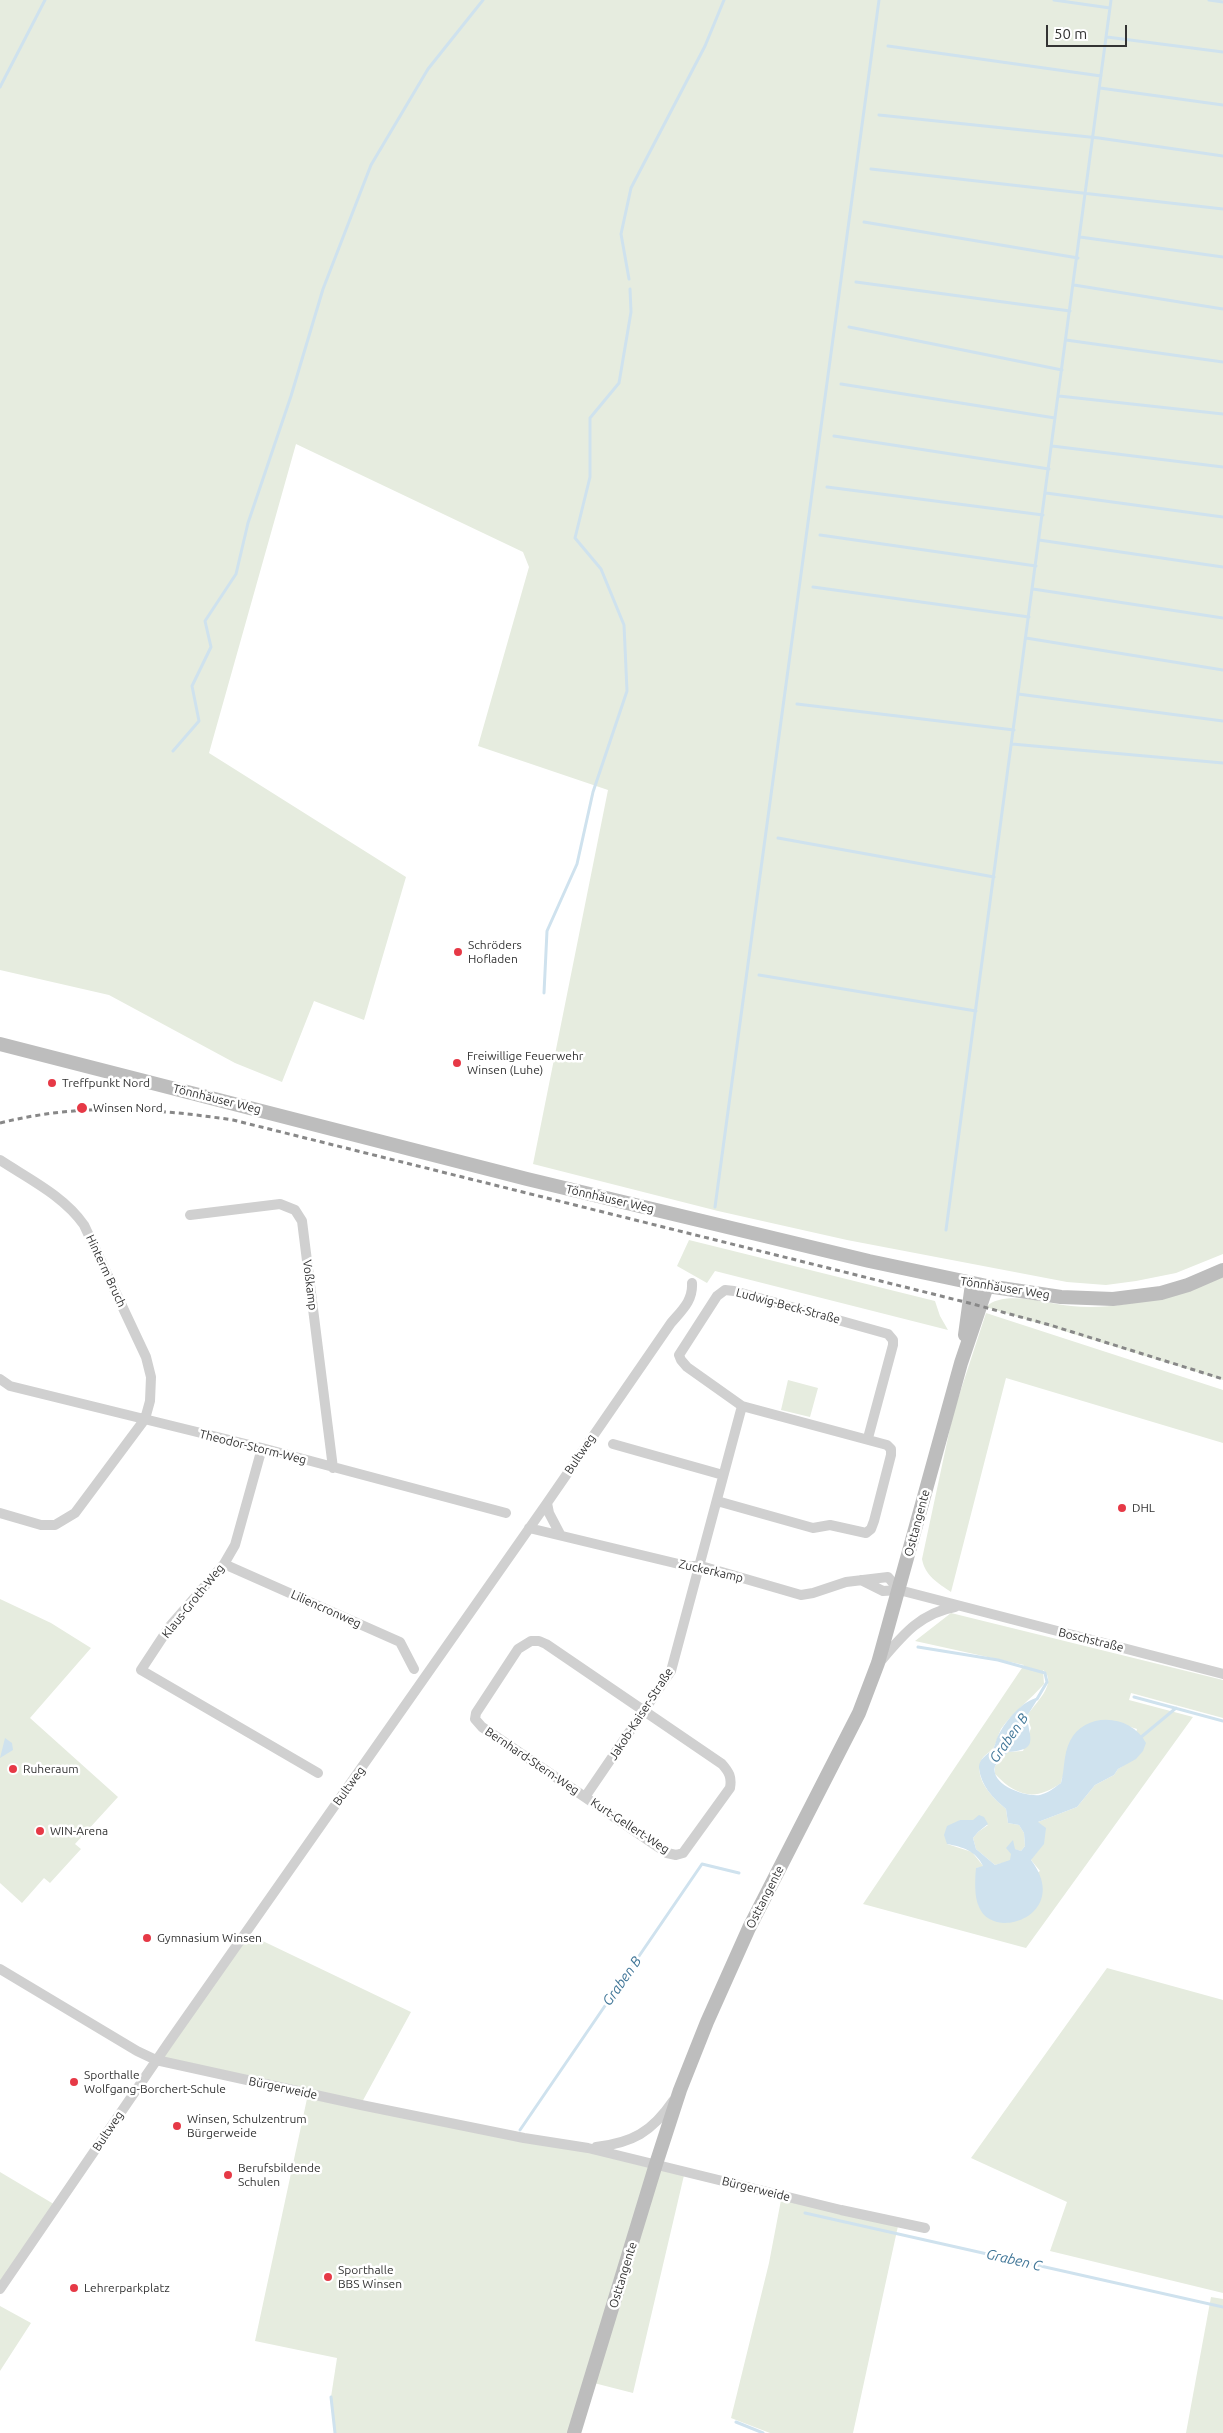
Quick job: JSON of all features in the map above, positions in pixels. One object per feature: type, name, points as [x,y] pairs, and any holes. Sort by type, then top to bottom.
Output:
[{"type":"main road","name":"Tönnhäuser Weg","points":[[0,1044],[527,1179],[972,1284],[1062,1297],[1113,1299],[1161,1293],[1188,1285],[1223,1270]]},
{"type":"main road","name":"Osttangente","points":[[961,1363],[972,1284]]},
{"type":"main road","name":"Osttangente","points":[[574,2433],[680,2090],[726,1978],[856,1720],[878,1663],[961,1363],[987,1286]]},
{"type":"street","name":"Hinterm Bruch","points":[[0,1160],[63,1201],[75,1212],[84,1225],[146,1356],[151,1377],[150,1401],[145,1420]]},
{"type":"street","name":"Voßkamp","points":[[190,1215],[280,1204],[295,1210],[302,1222],[333,1468]]},
{"type":"street","name":"Bultweg","points":[[0,2289],[156,2060],[547,1503],[665,1330],[686,1307],[692,1294],[692,1283]]},
{"type":"street","name":"Ludwig-Beck-Straße","points":[[742,1406],[687,1367],[679,1354],[681,1348],[717,1296],[725,1290],[888,1334],[893,1340],[893,1345],[868,1438]]},
{"type":"street","name":"Theodor-Storm-Weg","points":[[0,1379],[10,1386],[262,1448],[506,1513]]},
{"type":"street","points":[[701,1566],[723,1475],[742,1406],[868,1438],[887,1445],[892,1449],[874,1521],[866,1533],[830,1525],[813,1528],[717,1501]]},
{"type":"street","points":[[0,1513],[41,1525],[55,1525],[66,1520],[76,1513],[145,1420]]},
{"type":"street","points":[[613,1444],[723,1475]]},
{"type":"street","name":"Klaus-Groth-Weg","points":[[262,1448],[245,1515],[235,1545],[224,1564],[170,1626],[141,1670],[318,1773]]},
{"type":"street","points":[[547,1503],[549,1513],[560,1534]]},
{"type":"street","name":"Zuckerkamp","points":[[529,1528],[687,1566],[701,1566],[800,1595],[813,1593],[846,1582],[861,1580],[883,1592],[899,1590]]},
{"type":"street","name":"Liliencronweg","points":[[224,1564],[400,1642],[414,1669]]},
{"type":"street","name":"Jakob-Kaiser-Straße","points":[[585,1797],[671,1670],[701,1566]]},
{"type":"street","name":"Boschstraße","points":[[899,1590],[1223,1674]]},
{"type":"street","points":[[878,1663],[909,1629],[927,1616],[940,1610],[958,1606]]},
{"type":"street","name":"Bernhard-Stern-Weg","points":[[585,1797],[482,1727],[475,1720],[476,1713],[518,1650],[531,1641],[539,1641],[546,1644],[644,1712]]},
{"type":"street","name":"Kurt-Gellert-Weg","points":[[585,1797],[667,1853],[676,1855],[683,1853],[689,1848],[730,1788],[732,1780],[729,1771],[722,1764],[644,1712]]},
{"type":"street","name":"Bürgerweide","points":[[0,1969],[137,2051],[156,2060],[354,2104],[524,2138],[588,2148],[841,2210],[925,2228]]},
{"type":"street","name":"Bürgerweide","points":[[588,2148],[628,2141],[642,2134],[666,2112],[680,2090]]},
{"type":"shaded area","points":[[0,0],[1223,0],[1223,1254],[1176,1273],[1136,1281],[1106,1285],[1067,1282],[847,1240],[718,1211],[533,1164],[608,790],[478,746],[529,567],[523,552],[296,444],[209,753],[406,877],[364,1020],[314,1001],[282,1082],[235,1063],[109,995],[0,970]]},
{"type":"shaded area","points":[[689,1240],[935,1301],[940,1316],[948,1330],[715,1271],[707,1283],[677,1266]]},
{"type":"shaded area","points":[[1223,1276],[1223,1380],[986,1307],[994,1302],[1014,1298],[1071,1306],[1110,1306],[1167,1295]]},
{"type":"shaded area","points":[[986,1313],[1223,1390],[1223,1443],[1006,1378],[951,1592],[929,1575],[922,1559],[953,1414]]},
{"type":"shaded area","points":[[788,1380],[818,1388],[810,1417],[781,1410]]},
{"type":"shaded area","points":[[0,1599],[51,1623],[91,1648],[30,1718],[118,1797],[75,1844],[81,1849],[50,1883],[44,1878],[22,1903],[0,1883]]},
{"type":"shaded area","points":[[951,1613],[1223,1680],[1223,1718],[1131,1693],[1129,1700],[1193,1717],[1026,1948],[863,1904],[1024,1665],[915,1641]],"holes":[[[1043,1670],[1047,1675],[1047,1687],[1027,1716],[1031,1728],[1023,1751],[1008,1752],[995,1766],[995,1774],[1018,1792],[1026,1794],[1043,1793],[1061,1783],[1062,1778],[1111,1721],[1137,1729],[1126,1764],[1118,1769],[1114,1775],[1095,1785],[1077,1807],[1038,1822],[1031,1860],[1040,1871],[979,1907],[976,1868],[984,1867],[972,1852],[947,1844],[960,1820],[988,1825],[973,1838],[976,1849],[995,1865],[1010,1861],[1014,1849],[1021,1851],[1025,1846],[1024,1833],[1019,1825],[1008,1823],[1006,1809],[982,1782],[980,1768],[982,1759],[994,1747],[1001,1729],[1044,1684]]]},
{"type":"shaded area","points":[[246,1933],[411,2012],[361,2104],[685,2171],[633,2393],[590,2382],[574,2433],[335,2433],[331,2397],[337,2358],[255,2341],[308,2094],[156,2060]]},
{"type":"shaded area","points":[[1107,1968],[1223,2000],[1223,2293],[1050,2251],[1067,2202],[971,2158]]},
{"type":"shaded area","points":[[0,2172],[57,2206],[0,2281]]},
{"type":"shaded area","points":[[781,2200],[898,2226],[853,2433],[770,2433],[731,2418],[769,2263]]},
{"type":"shaded area","points":[[1211,2297],[1223,2299],[1223,2433],[1186,2433]]},
{"type":"shaded area","points":[[0,2306],[31,2323],[0,2371]]},
{"type":"water","points":[[1039,1697],[1027,1716],[1030,1737],[1029,1746],[1018,1751],[1008,1752],[995,1766],[995,1773],[998,1779],[1018,1792],[1040,1795],[1061,1783],[1066,1751],[1070,1741],[1077,1731],[1086,1725],[1108,1720],[1119,1722],[1130,1726],[1139,1733],[1146,1743],[1143,1751],[1136,1759],[1118,1769],[1114,1775],[1095,1785],[1077,1807],[1038,1822],[1046,1828],[1044,1844],[1031,1860],[1041,1879],[1042,1895],[1037,1908],[1026,1917],[1013,1922],[999,1922],[987,1918],[977,1903],[975,1888],[976,1868],[983,1866],[980,1861],[968,1850],[947,1844],[944,1835],[947,1826],[960,1820],[973,1820],[979,1815],[984,1817],[988,1824],[973,1838],[976,1849],[995,1865],[1010,1860],[1011,1854],[1006,1848],[1013,1840],[1015,1849],[1021,1851],[1025,1846],[1024,1833],[1019,1825],[1008,1823],[1006,1809],[988,1791],[980,1774],[979,1764],[992,1750],[997,1737],[1010,1718],[1021,1707]]},
{"type":"water","points":[[5,1738],[12,1743],[13,1750],[0,1758]]},
{"type":"waterway","points":[[0,87],[45,0]]},
{"type":"waterway","points":[[173,751],[199,721],[192,686],[211,647],[205,621],[236,574],[248,523],[291,396],[323,289],[371,165],[428,69],[483,0]]},
{"type":"waterway","points":[[629,279],[621,234],[631,188],[705,46],[724,0]]},
{"type":"waterway","points":[[715,1207],[879,0]]},
{"type":"waterway","points":[[1054,0],[1110,8]]},
{"type":"waterway","points":[[946,1230],[1111,0]]},
{"type":"waterway","points":[[1209,0],[1223,2]]},
{"type":"waterway","points":[[1107,37],[1223,52]]},
{"type":"waterway","points":[[888,46],[1101,76]]},
{"type":"waterway","points":[[1100,88],[1223,105]]},
{"type":"waterway","points":[[879,115],[1099,138],[1223,156]]},
{"type":"waterway","points":[[871,169],[1223,209]]},
{"type":"waterway","points":[[864,222],[1078,258]]},
{"type":"waterway","points":[[1080,237],[1223,257]]},
{"type":"waterway","points":[[856,282],[1070,311]]},
{"type":"waterway","points":[[1074,285],[1223,309]]},
{"type":"waterway","points":[[544,993],[547,931],[577,864],[593,792],[627,691],[624,625],[601,569],[575,538],[590,477],[590,418],[619,383],[631,312],[630,289]]},
{"type":"waterway","points":[[849,327],[1062,370]]},
{"type":"waterway","points":[[1066,340],[1223,362]]},
{"type":"waterway","points":[[841,384],[1055,418]]},
{"type":"waterway","points":[[1059,396],[1223,414]]},
{"type":"waterway","points":[[834,436],[1049,469]]},
{"type":"waterway","points":[[1052,446],[1223,467]]},
{"type":"waterway","points":[[827,487],[1043,515]]},
{"type":"waterway","points":[[1046,493],[1223,517]]},
{"type":"waterway","points":[[820,535],[1036,566]]},
{"type":"waterway","points":[[1039,540],[1223,567]]},
{"type":"waterway","points":[[813,587],[1029,617]]},
{"type":"waterway","points":[[1033,589],[1223,618]]},
{"type":"waterway","points":[[1026,638],[1223,670]]},
{"type":"waterway","points":[[1018,694],[1223,721]]},
{"type":"waterway","points":[[797,704],[1014,730]]},
{"type":"waterway","points":[[1012,744],[1223,763]]},
{"type":"waterway","points":[[778,838],[994,877]]},
{"type":"waterway","points":[[759,975],[976,1011]]},
{"type":"waterway","name":"Graben B","points":[[918,1647],[998,1660],[1045,1673],[1047,1682],[1037,1699]]},
{"type":"waterway","name":"Graben B","points":[[1134,1697],[1223,1721]]},
{"type":"waterway","name":"Graben B","points":[[1140,1738],[1176,1708]]},
{"type":"waterway","name":"Graben B","points":[[520,2130],[702,1864],[739,1873]]},
{"type":"waterway","name":"Graben C","points":[[805,2213],[1223,2307]]},
{"type":"waterway","points":[[331,2397],[335,2433]]},
{"type":"waterway","points":[[736,2422],[763,2433]]},
{"type":"railway","points":[[0,1123],[59,1112],[88,1110],[145,1110],[233,1120],[969,1303],[1050,1325],[1223,1379]]},
{"type":"place","name":"Schröders Hofladen","points":[[458,952]]},
{"type":"place","name":"Freiwillige Feuerwehr Winsen (Luhe)","points":[[457,1063]]},
{"type":"place","name":"Treffpunkt Nord","points":[[52,1083]]},
{"type":"place","name":"Winsen Nord","points":[[82,1108]]},
{"type":"place","name":"DHL","points":[[1122,1508]]},
{"type":"place","name":"Ruheraum","points":[[13,1769]]},
{"type":"place","name":"WIN-Arena","points":[[40,1831]]},
{"type":"place","name":"Gymnasium Winsen","points":[[147,1938]]},
{"type":"place","name":"Sporthalle Wolfgang-Borchert-Schule","points":[[74,2082]]},
{"type":"place","name":"Winsen, Schulzentrum Bürgerweide","points":[[177,2126]]},
{"type":"place","name":"Berufsbildende Schulen","points":[[228,2175]]},
{"type":"place","name":"Sporthalle BBS Winsen","points":[[328,2277]]},
{"type":"place","name":"Lehrerparkplatz","points":[[74,2288]]}]
